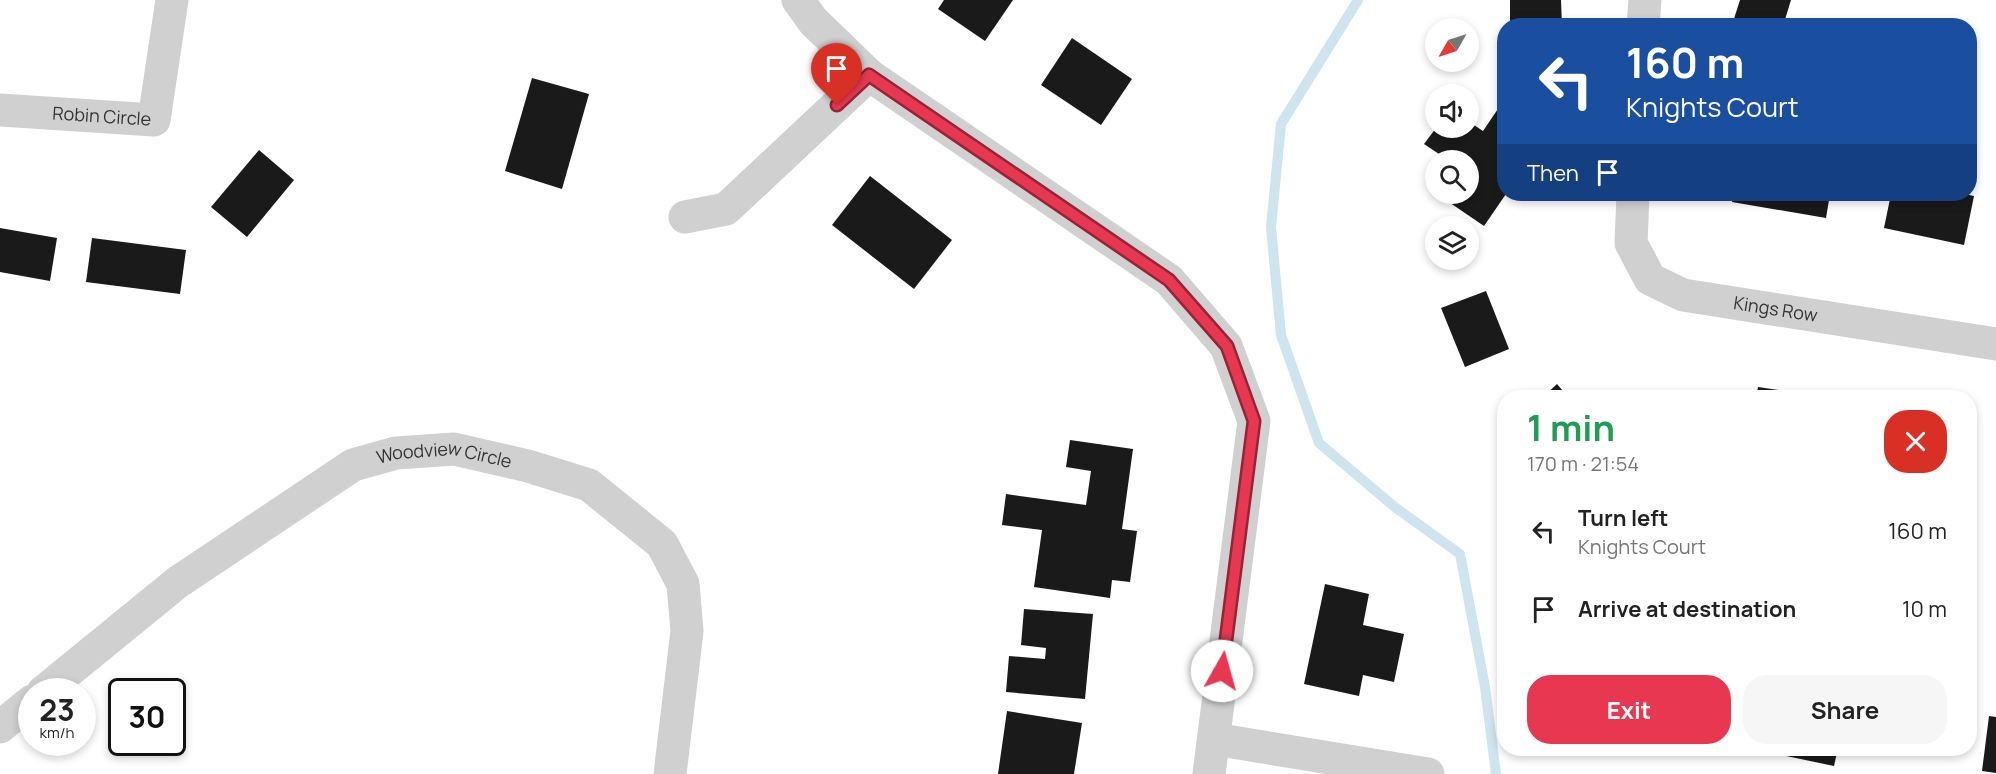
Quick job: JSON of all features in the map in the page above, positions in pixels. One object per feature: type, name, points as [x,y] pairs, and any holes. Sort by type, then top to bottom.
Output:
[{"type":"street","name":"Robin Circle","points":[[0,110],[154,120],[172,0]]},
{"type":"street","points":[[798,0],[813,21],[869,75],[1169,280],[1227,346],[1254,421],[1209,774]]},
{"type":"street","points":[[1644,18],[1645,0]]},
{"type":"street","points":[[685,217],[726,209],[869,75]]},
{"type":"street","name":"Kings Row","points":[[1633,201],[1630,243],[1650,279],[1683,295],[1996,344]]},
{"type":"street","name":"Woodview Circle","points":[[60,678],[178,582],[353,465],[396,453],[454,449],[528,466],[589,485],[662,544],[683,584],[687,631],[670,774]]},
{"type":"street","points":[[0,726],[18,712]]},
{"type":"street","points":[[1214,739],[1428,774]]},
{"type":"building","points":[[944,0],[1013,0],[985,41],[938,9]]},
{"type":"building","points":[[1510,0],[1561,0],[1562,18],[1510,18]]},
{"type":"building","points":[[1740,0],[1791,0],[1785,18],[1734,18]]},
{"type":"building","points":[[1072,38],[1132,79],[1101,125],[1041,85]]},
{"type":"building","points":[[532,78],[589,94],[562,189],[505,171]]},
{"type":"building","points":[[1497,110],[1497,201],[1501,201],[1484,226],[1479,223],[1479,216],[1469,216],[1452,204],[1479,204],[1479,150],[1433,150],[1424,144],[1428,138],[1479,138],[1479,128],[1483,131]]},
{"type":"building","points":[[259,150],[294,180],[247,237],[211,207]]},
{"type":"building","points":[[870,176],[952,240],[914,289],[832,225]]},
{"type":"building","points":[[1732,201],[1829,201],[1826,218]]},
{"type":"building","points":[[1890,201],[1973,201],[1964,245],[1884,228]]},
{"type":"building","points":[[0,228],[57,238],[50,281],[0,272]]},
{"type":"building","points":[[92,238],[186,250],[180,294],[86,282]]},
{"type":"building","points":[[1486,291],[1509,349],[1465,367],[1441,308]]},
{"type":"building","points":[[1557,384],[1562,390],[1551,390]]},
{"type":"building","points":[[1758,387],[1778,390],[1757,390]]},
{"type":"building","points":[[1070,440],[1133,449],[1122,529],[1137,531],[1130,582],[1112,580],[1110,598],[1034,587],[1042,530],[1002,525],[1006,494],[1086,505],[1091,471],[1066,467]]},
{"type":"building","points":[[1325,584],[1369,594],[1363,625],[1404,634],[1394,682],[1363,675],[1359,696],[1304,684]]},
{"type":"building","points":[[1024,609],[1093,614],[1085,699],[1006,692],[1009,656],[1045,659],[1046,648],[1021,645]]},
{"type":"building","points":[[1007,711],[1082,723],[1074,774],[998,774]]},
{"type":"building","points":[[1989,716],[1996,717],[1996,773],[1982,771]]},
{"type":"building","points":[[1786,756],[1836,756],[1834,766]]},
{"type":"waterway","points":[[1358,0],[1281,124],[1271,227],[1281,335],[1319,443],[1396,508],[1460,554],[1485,687],[1496,774]]},
{"type":"route","points":[[837,105],[869,75],[1169,280],[1227,346],[1254,421],[1222,671]]}]
